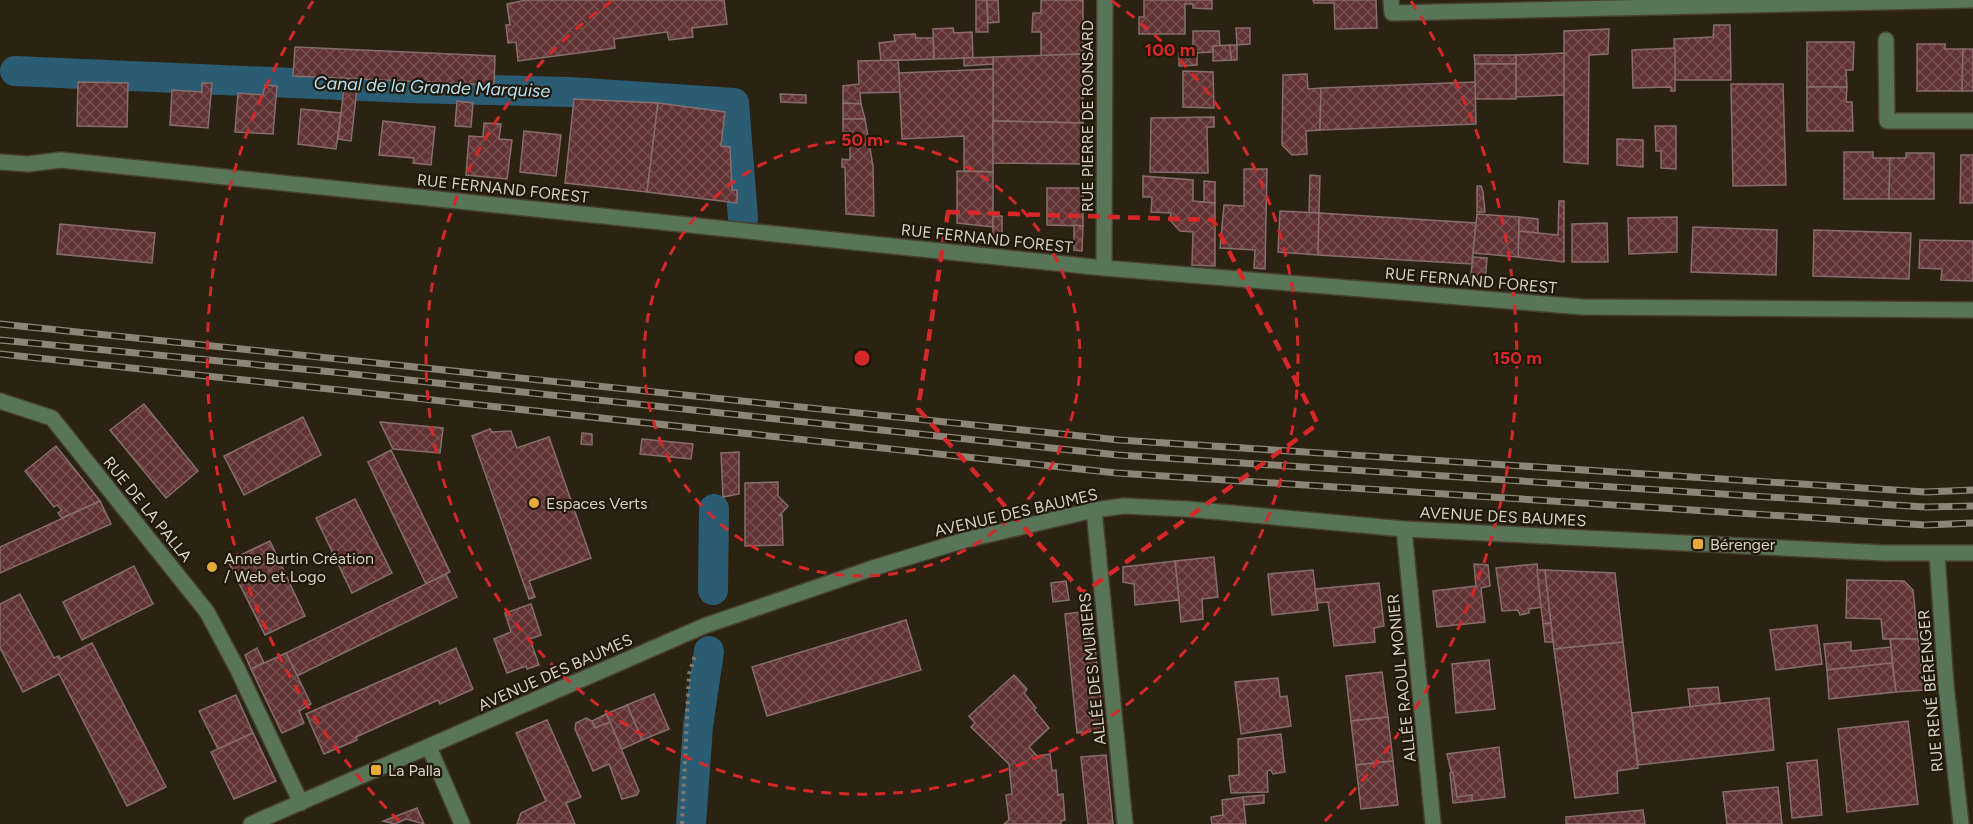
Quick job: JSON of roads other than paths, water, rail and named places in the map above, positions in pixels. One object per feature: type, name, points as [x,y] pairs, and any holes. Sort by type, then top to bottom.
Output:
[{"type":"street","name":"RUE PIERRE DE RONSARD","points":[[1104,268],[1105,0]]},
{"type":"street","points":[[1391,6],[1973,0]]},
{"type":"street","points":[[1886,39],[1887,121],[1973,121]]},
{"type":"street","name":"RUE FERNAND FOREST","points":[[0,162],[28,164],[61,160],[1104,268],[1583,307],[1973,310]]},
{"type":"street","name":"RUE DE LA PALLA","points":[[0,401],[52,418],[207,612],[238,670],[301,803]]},
{"type":"street","name":"AVENUE DES BAUMES","points":[[257,823],[704,627],[873,568],[965,540],[1094,510],[1124,506],[1187,509],[1404,529],[1937,554],[1973,553]]},
{"type":"street","name":"ALLÉE DES MURIERS","points":[[1094,510],[1125,824]]},
{"type":"street","name":"ALLÉE RAOUL MONIER","points":[[1404,529],[1433,824]]},
{"type":"street","name":"RUE RENÉ BÉRENGER","points":[[1937,554],[1946,685],[1961,824]]},
{"type":"street","points":[[429,747],[462,824]]},
{"type":"waterway","name":"Canal de la Grande Marquise","points":[[15,71],[408,88],[570,92],[734,103],[743,218]]},
{"type":"waterway","name":"Canal de la Grande Marquise","points":[[713,590],[714,509]]},
{"type":"waterway","name":"Canal de la Grande Marquise","points":[[691,824],[698,726],[709,651]]},
{"type":"railway","points":[[0,324],[1119,440],[1925,492],[1973,490]]},
{"type":"railway","points":[[0,340],[333,372],[1118,455],[1925,507],[1973,506]]},
{"type":"railway","points":[[0,354],[1117,473],[1925,525],[1973,523]]},
{"type":"place","name":"Espaces Verts","points":[[534,503]]},
{"type":"place","name":"Bérenger","points":[[1698,544]]},
{"type":"place","name":"Anne Burtin Création / Web et Logo","points":[[212,567]]},
{"type":"place","name":"La Palla","points":[[376,770]]}]
